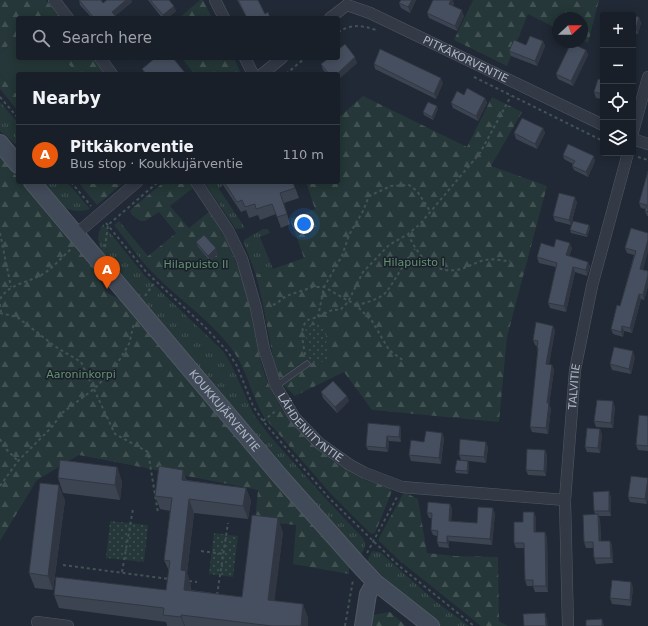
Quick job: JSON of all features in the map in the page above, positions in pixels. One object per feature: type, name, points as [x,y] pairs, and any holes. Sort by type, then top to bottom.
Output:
[{"type":"street","points":[[54,0],[66,16]]},
{"type":"street","points":[[215,0],[223,16]]},
{"type":"street","name":"PITKÄKORVENTIE","points":[[332,16],[347,3],[600,124]]},
{"type":"street","points":[[102,60],[110,72]]},
{"type":"street","points":[[246,60],[252,72]]},
{"type":"street","points":[[264,72],[280,60]]},
{"type":"street","points":[[636,121],[648,77]]},
{"type":"street","points":[[636,140],[648,144]]},
{"type":"street","points":[[0,143],[16,163]]},
{"type":"street","name":"TALVITIE","points":[[568,626],[565,500],[575,370],[592,286],[627,156]]},
{"type":"street","name":"KOUKKUJÄRVENTIE","points":[[34,184],[279,474],[375,582],[431,626]]},
{"type":"street","points":[[78,238],[99,215],[135,184]]},
{"type":"street","name":"LÄHDENIITYNTIE","points":[[197,184],[234,240],[250,282],[264,349],[276,386],[284,402],[295,418],[334,456],[365,473],[402,487],[565,500]]},
{"type":"street","points":[[363,626],[368,594],[375,582]]},
{"type":"street","points":[[37,622],[68,626]]},
{"type":"lane","points":[[276,386],[307,364]]},
{"type":"path","points":[[340,31],[347,27],[358,25],[378,31]]},
{"type":"path","points":[[288,72],[303,60]]},
{"type":"path","points":[[469,75],[600,140]]},
{"type":"path","points":[[307,364],[302,335],[304,324],[309,319],[318,318],[331,309],[340,310],[348,302],[363,272],[389,245],[408,234],[420,224],[480,153],[511,96]]},
{"type":"path","points":[[0,97],[16,116]]},
{"type":"path","points":[[73,184],[155,281],[204,326],[228,352],[237,366],[252,406],[329,498],[374,543],[437,598],[474,626]]},
{"type":"path","points":[[97,260],[104,250],[107,239],[108,225],[156,184]]},
{"type":"path","points":[[318,318],[324,287],[342,256],[348,235],[363,211],[369,196],[392,186],[409,185],[417,191],[430,211]]},
{"type":"path","points":[[0,233],[12,287]]},
{"type":"path","points":[[408,234],[415,249],[426,262],[439,269],[456,270],[485,259],[510,261]]},
{"type":"path","points":[[0,299],[5,292],[12,287],[43,274],[78,238]]},
{"type":"path","points":[[356,305],[369,302],[386,292],[405,261],[415,249]]},
{"type":"path","points":[[0,486],[18,461],[52,427],[62,413],[94,388],[114,369],[129,344],[138,306],[155,281]]},
{"type":"path","points":[[256,308],[276,304],[286,296],[313,287],[324,287],[348,302],[356,305],[372,321],[389,350],[404,361]]},
{"type":"path","points":[[0,304],[1,312],[17,317],[56,347],[81,362],[115,434],[148,452],[158,513]]},
{"type":"path","points":[[263,421],[275,413],[284,402]]},
{"type":"path","points":[[0,439],[4,448],[18,461]]},
{"type":"path","points":[[122,572],[133,509]]},
{"type":"path","points":[[210,594],[217,595],[228,523]]},
{"type":"path","points":[[201,551],[224,554]]},
{"type":"path","points":[[63,565],[175,579]]},
{"type":"path","points":[[182,580],[197,582]]},
{"type":"green space","points":[[0,0],[46,0],[58,16],[16,16],[16,39],[0,53]]},
{"type":"green space","points":[[200,0],[203,0],[211,16],[181,16]]},
{"type":"green space","points":[[473,0],[599,0],[588,43],[588,12],[552,12],[552,26],[528,14],[507,66],[454,40]]},
{"type":"green space","points":[[16,39],[16,60],[65,60],[75,72],[16,72],[16,94],[0,74],[0,53]]},
{"type":"green space","points":[[65,60],[94,60],[103,72],[75,72]]},
{"type":"green space","points":[[184,60],[235,60],[240,72],[192,72]]},
{"type":"green space","points":[[0,74],[16,94],[16,109],[0,89]]},
{"type":"green space","name":"Hilapuisto I","points":[[363,96],[467,147],[492,97],[522,112],[491,166],[547,186],[507,337],[499,422],[372,410],[344,372],[295,396],[282,384],[276,372],[256,275],[304,258],[290,219],[315,209],[307,184],[340,184],[340,116]]},
{"type":"green space","points":[[0,102],[16,121],[16,144],[0,131]]},
{"type":"green space","name":"Aaroninkorpi","points":[[0,156],[16,176],[16,184],[24,184],[87,259],[106,292],[126,303],[349,566],[349,574],[293,564],[296,525],[255,521],[258,490],[79,455],[37,480],[0,541]]},
{"type":"green space","points":[[46,184],[69,184],[90,209],[74,211],[68,209],[62,206],[53,196]]},
{"type":"green space","points":[[80,184],[122,184],[97,205]]},
{"type":"green space","name":"Hilapuisto II","points":[[162,184],[190,184],[193,188],[170,206],[189,228],[210,211],[221,230],[231,250],[243,281],[262,364],[266,377],[279,404],[306,438],[328,457],[340,466],[365,480],[384,485],[392,491],[375,533],[371,534],[331,494],[264,417],[241,365],[231,348],[221,336],[142,261],[176,233],[159,212],[145,221],[140,221],[131,214],[130,210]]},
{"type":"green space","points":[[205,184],[222,184],[219,189],[245,228],[236,229]]},
{"type":"green space","points":[[119,221],[148,256],[142,261],[114,225]]},
{"type":"green space","points":[[103,224],[145,276],[223,351],[231,364],[254,415],[270,436],[363,538],[365,546],[361,555],[292,478],[105,256],[98,240]]},
{"type":"green space","points":[[263,229],[268,229],[270,233],[260,237],[273,269],[256,275],[244,240]]},
{"type":"green space","points":[[325,324],[328,361],[309,363],[305,326]]},
{"type":"green space","points":[[404,492],[418,499],[427,553],[455,556],[498,557],[499,621],[508,626],[481,626],[400,561],[379,541],[379,538]]},
{"type":"green space","points":[[110,521],[148,525],[144,562],[106,558]]},
{"type":"green space","points":[[214,533],[238,536],[233,577],[209,574]]},
{"type":"green space","points":[[372,551],[380,552],[434,600],[469,626],[441,626],[404,596],[367,561]]},
{"type":"green space","points":[[390,612],[406,626],[372,626],[373,615]]},
{"type":"building","points":[[79,0],[101,0],[103,3],[107,0],[126,0],[112,12],[115,16],[92,16]]},
{"type":"building","points":[[150,0],[169,0],[174,6],[163,15]]},
{"type":"building","points":[[238,0],[258,0],[265,14],[268,12],[269,16],[246,16]]},
{"type":"building","points":[[401,0],[412,0],[408,7],[399,3]]},
{"type":"building","points":[[433,0],[451,0],[449,4],[462,10],[455,26],[427,13]]},
{"type":"building","points":[[636,16],[639,17],[636,29]]},
{"type":"building","points":[[530,36],[543,41],[535,61],[509,51],[514,40],[526,45]]},
{"type":"building","points":[[345,44],[355,57],[339,72],[327,72],[321,64],[326,60],[340,60],[340,48]]},
{"type":"building","points":[[569,48],[582,48],[586,50],[571,81],[556,74]]},
{"type":"building","points":[[380,49],[441,78],[434,94],[374,64]]},
{"type":"building","points":[[153,60],[175,60],[184,72],[144,72],[142,69]]},
{"type":"building","points":[[598,79],[600,79],[600,93],[594,92]]},
{"type":"building","points":[[467,88],[485,98],[476,116],[451,103],[457,91],[464,95]]},
{"type":"building","points":[[428,102],[437,106],[432,117],[423,112]]},
{"type":"building","points":[[522,118],[543,128],[535,144],[514,133]]},
{"type":"building","points":[[568,144],[594,156],[586,172],[572,166],[575,161],[563,155]]},
{"type":"building","points":[[648,171],[648,212],[645,211],[647,205],[639,203]]},
{"type":"building","points":[[225,184],[294,184],[295,188],[280,193],[287,214],[277,217],[272,204],[256,209],[255,204],[245,207],[242,200],[237,202]]},
{"type":"building","points":[[559,193],[575,197],[569,220],[553,216]]},
{"type":"building","points":[[573,221],[589,225],[586,235],[570,230]]},
{"type":"building","points":[[631,228],[648,233],[648,240],[640,269],[648,271],[648,275],[643,295],[639,294],[630,328],[622,326],[621,332],[611,329],[617,305],[620,306],[636,251],[625,248]]},
{"type":"building","points":[[204,235],[216,248],[208,256],[196,242]]},
{"type":"building","points":[[556,239],[570,243],[566,255],[588,262],[586,270],[573,267],[564,306],[548,303],[557,263],[537,257],[541,243],[554,247]]},
{"type":"building","points":[[536,322],[553,326],[546,364],[552,365],[547,403],[549,403],[546,428],[530,427],[538,348],[538,341],[533,340]]},
{"type":"building","points":[[614,347],[633,351],[629,369],[610,364]]},
{"type":"building","points":[[333,381],[347,396],[335,407],[321,392]]},
{"type":"building","points":[[597,400],[613,401],[611,423],[594,421]]},
{"type":"building","points":[[639,415],[648,416],[648,446],[636,445]]},
{"type":"building","points":[[368,423],[400,426],[399,437],[387,436],[386,448],[366,446]]},
{"type":"building","points":[[587,428],[600,429],[598,448],[585,447]]},
{"type":"building","points":[[426,431],[442,433],[439,458],[409,455],[411,440],[424,442]]},
{"type":"building","points":[[460,439],[486,442],[484,457],[459,455]]},
{"type":"building","points":[[527,449],[545,450],[544,471],[526,470]]},
{"type":"building","points":[[60,460],[117,467],[115,485],[58,478]]},
{"type":"building","points":[[457,460],[468,461],[467,471],[455,470]]},
{"type":"building","points":[[159,466],[183,470],[182,480],[246,488],[243,506],[189,499],[181,570],[186,571],[184,590],[242,597],[252,515],[278,518],[268,600],[303,604],[301,626],[272,626],[181,615],[181,617],[163,615],[164,608],[54,595],[56,577],[166,590],[170,561],[164,560],[172,498],[155,496]]},
{"type":"building","points":[[631,476],[648,478],[645,499],[628,497]]},
{"type":"building","points":[[40,483],[59,485],[48,576],[29,573]]},
{"type":"building","points":[[609,491],[609,511],[594,511],[593,492]]},
{"type":"building","points":[[428,502],[450,504],[449,521],[477,523],[478,507],[493,508],[490,539],[447,536],[447,543],[437,542],[438,531],[431,530],[432,513],[427,513]]},
{"type":"building","points":[[523,512],[534,512],[534,532],[545,532],[546,586],[533,586],[533,580],[525,580],[524,543],[514,543],[514,522],[523,522]]},
{"type":"building","points":[[598,514],[599,541],[610,541],[611,558],[594,558],[593,542],[584,542],[583,515]]},
{"type":"building","points":[[612,580],[631,582],[630,600],[610,598]]},
{"type":"building","points":[[545,613],[546,626],[524,626],[523,614]]},
{"type":"building","points":[[602,619],[602,626],[586,626],[586,620]]},
{"type":"place","name":"Pitkäkorventie","points":[[107,289]]}]
